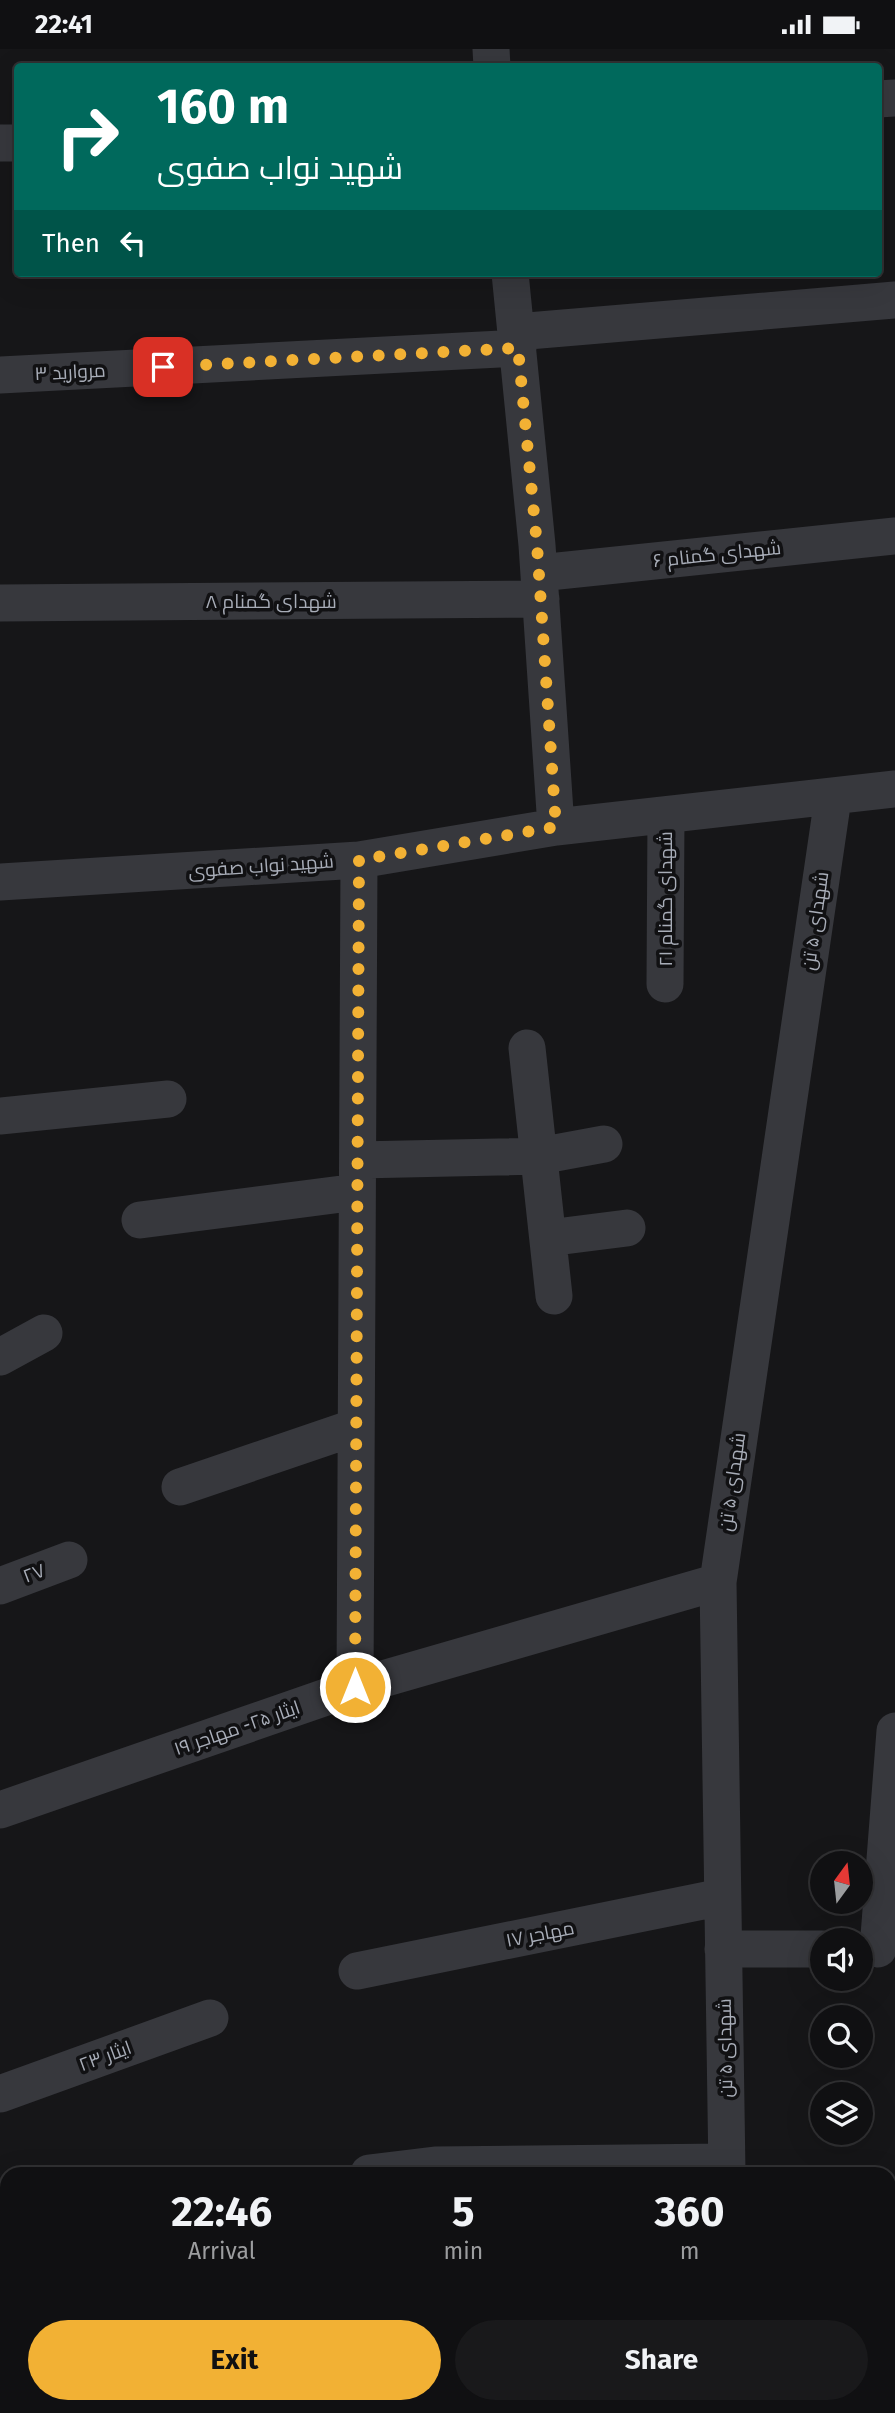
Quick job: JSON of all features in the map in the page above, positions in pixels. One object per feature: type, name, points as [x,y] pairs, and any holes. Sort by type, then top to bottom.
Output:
[{"type":"street","points":[[510,277],[540,586],[556,827]]},
{"type":"street","name":"مروارید ۳","points":[[0,375],[517,340],[895,300]]},
{"type":"street","name":"شهدای گمنام ۶","points":[[540,586],[895,536]]},
{"type":"street","name":"شهدای گمنام ۸","points":[[0,603],[540,586]]},
{"type":"street","name":"شهید نواب صفوی","points":[[0,882],[359,860],[556,827],[895,789]]},
{"type":"street","name":"شهدای ۵ تن","points":[[727,2167],[718,1582],[834,797]]},
{"type":"street","name":"شهدای گمنام ۲۱","points":[[665,984],[666,815]]},
{"type":"street","points":[[355,1687],[359,860]]},
{"type":"street","points":[[527,1048],[554,1296]]},
{"type":"street","points":[[0,1116],[168,1099]]},
{"type":"street","points":[[140,1220],[358,1176],[539,1156],[604,1144]]},
{"type":"street","points":[[548,1238],[627,1228]]},
{"type":"street","points":[[0,1357],[44,1333]]},
{"type":"street","points":[[180,1487],[356,1427]]},
{"type":"street","name":"۲۷","points":[[0,1586],[69,1560]]},
{"type":"street","name":"ایثار ۲۵- مهاجر ۱۹","points":[[0,1810],[355,1687],[718,1582]]},
{"type":"street","points":[[878,1950],[895,1734]]},
{"type":"street","name":"مهاجر ۱۷","points":[[357,1971],[722,1897]]},
{"type":"street","points":[[723,1949],[810,1949]]},
{"type":"street","name":"ایثار ۲۳","points":[[0,2094],[210,2018]]},
{"type":"street","points":[[418,2167],[492,2167]]},
{"type":"route","points":[[163,367],[518,348],[537,545],[556,827],[359,860],[355,1687]]}]
